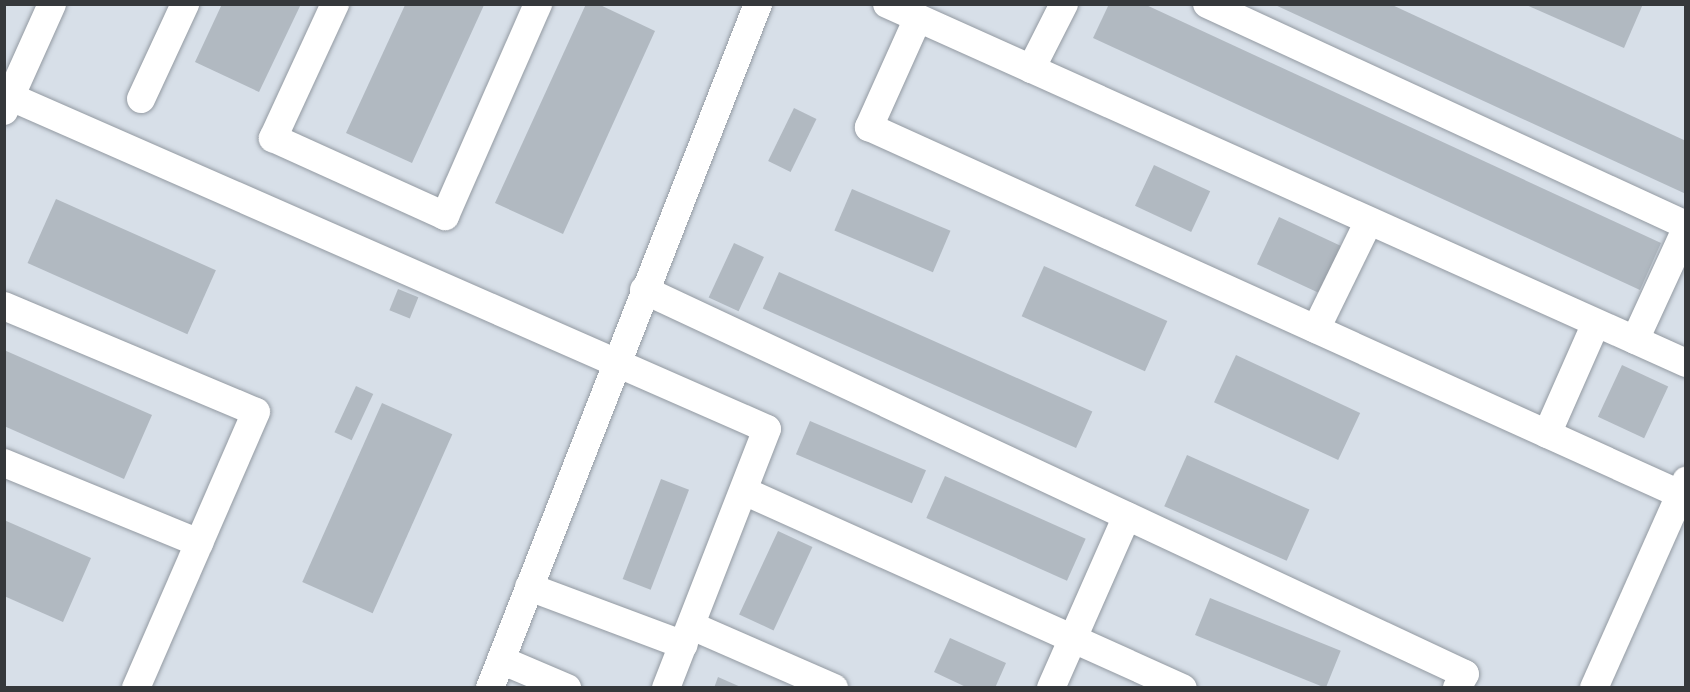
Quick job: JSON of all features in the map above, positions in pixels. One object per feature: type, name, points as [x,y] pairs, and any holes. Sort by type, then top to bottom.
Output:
[{"type":"street","points":[[52,4],[7,101],[616,361],[766,429],[744,491],[666,687]]},
{"type":"street","points":[[141,99],[185,4]]},
{"type":"street","points":[[335,4],[273,138],[446,216],[538,4]]},
{"type":"street","points":[[490,687],[758,4]]},
{"type":"street","points":[[887,4],[1686,363]]},
{"type":"street","points":[[1031,69],[1064,4]]},
{"type":"street","points":[[1207,4],[1686,225]]},
{"type":"street","points":[[918,18],[869,127],[1547,434],[1683,487],[1594,687]]},
{"type":"street","points":[[1316,329],[1370,221]]},
{"type":"street","points":[[1635,340],[1686,229]]},
{"type":"street","points":[[644,290],[1465,674],[1457,687]]},
{"type":"street","points":[[4,306],[256,412],[136,687]]},
{"type":"street","points":[[1547,434],[1596,323]]},
{"type":"street","points":[[4,463],[199,543]]},
{"type":"street","points":[[744,491],[1183,687]]},
{"type":"street","points":[[1051,687],[1126,516]]},
{"type":"street","points":[[529,587],[688,635],[834,687]]},
{"type":"street","points":[[501,660],[567,687]]},
{"type":"building","points":[[222,4],[301,4],[259,92],[195,62]]},
{"type":"building","points":[[586,4],[598,4],[655,31],[563,234],[495,203]]},
{"type":"building","points":[[1109,4],[1144,4],[1661,243],[1640,290],[1093,38]]},
{"type":"building","points":[[1273,4],[1390,4],[1686,141],[1686,194]]},
{"type":"building","points":[[1524,4],[1643,4],[1624,48]]},
{"type":"building","points":[[405,5],[484,5],[412,163],[346,133]]},
{"type":"building","points":[[794,108],[816,119],[791,172],[768,161]]},
{"type":"building","points":[[1154,165],[1210,191],[1191,232],[1135,206]]},
{"type":"building","points":[[852,189],[950,231],[933,272],[834,230]]},
{"type":"building","points":[[56,199],[216,270],[187,334],[28,263]]},
{"type":"building","points":[[1279,217],[1344,247],[1322,295],[1257,264]]},
{"type":"building","points":[[734,243],[764,257],[739,311],[709,297]]},
{"type":"building","points":[[1044,266],[1167,321],[1145,371],[1022,316]]},
{"type":"building","points":[[779,272],[1092,412],[1076,448],[763,309]]},
{"type":"building","points":[[398,289],[418,297],[410,319],[389,310]]},
{"type":"building","points":[[4,350],[152,415],[124,479],[4,426]]},
{"type":"building","points":[[1236,355],[1360,413],[1338,460],[1214,402]]},
{"type":"building","points":[[1622,365],[1668,387],[1644,438],[1598,417]]},
{"type":"building","points":[[356,386],[373,394],[352,440],[334,432]]},
{"type":"building","points":[[382,403],[452,434],[373,613],[302,582]]},
{"type":"building","points":[[810,421],[926,470],[912,503],[796,454]]},
{"type":"building","points":[[1187,455],[1309,510],[1287,561],[1164,506]]},
{"type":"building","points":[[945,476],[1086,539],[1067,581],[926,518]]},
{"type":"building","points":[[661,479],[689,490],[651,590],[623,579]]},
{"type":"building","points":[[4,520],[91,558],[63,622],[4,596]]},
{"type":"building","points":[[778,531],[812,547],[774,630],[739,614]]},
{"type":"building","points":[[1210,598],[1341,651],[1326,688],[1195,635]]},
{"type":"building","points":[[950,638],[1006,663],[995,688],[968,688],[934,672]]},
{"type":"building","points":[[718,677],[743,688],[714,688]]}]
